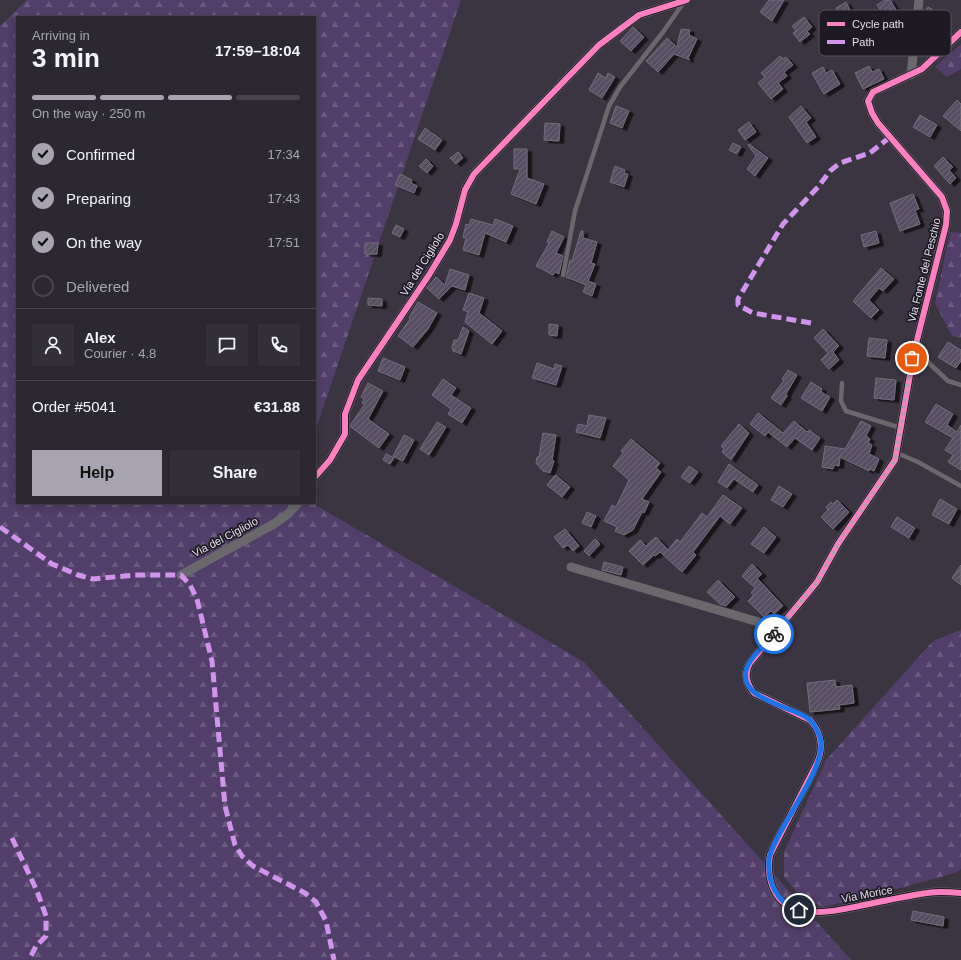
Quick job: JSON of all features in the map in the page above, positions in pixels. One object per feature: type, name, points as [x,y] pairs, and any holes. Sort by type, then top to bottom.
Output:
[{"type":"street","name":"Via del Cigliolo","points":[[316,476],[330,460],[345,434],[345,414],[358,380],[426,280],[450,240],[465,190],[474,174],[599,45],[638,15],[686,0]]},
{"type":"street","points":[[918,10],[919,0]]},
{"type":"street","points":[[951,41],[961,32]]},
{"type":"street","points":[[911,75],[913,56]]},
{"type":"street","points":[[911,75],[922,69],[936,56]]},
{"type":"street","name":"Via Fonte del Peschio","points":[[780,899],[773,888],[770,879],[770,855],[816,765],[821,745],[815,726],[807,717],[756,695],[747,681],[746,675],[748,666],[817,582],[838,544],[888,472],[897,453],[914,349],[947,223],[946,207],[942,197],[878,123],[868,103],[873,92],[911,75]]},
{"type":"street","name":"Via del Cigliolo","points":[[181,574],[278,522],[297,504]]},
{"type":"street","points":[[571,567],[780,628]]},
{"type":"street","name":"Via Morice","points":[[780,899],[795,909],[820,912],[928,893],[961,893]]},
{"type":"lane","points":[[563,276],[575,211],[609,106],[620,87],[686,0]]},
{"type":"lane","points":[[914,349],[948,381],[961,385]]},
{"type":"lane","points":[[842,383],[841,401],[846,411],[901,428]]},
{"type":"lane","points":[[897,453],[918,462],[961,486]]},
{"type":"green space","points":[[27,0],[461,0],[316,429],[316,16],[16,16],[16,504],[314,504],[584,662],[851,960],[0,960],[0,26]]},
{"type":"green space","points":[[961,44],[961,69],[947,77],[935,67],[947,56],[951,56],[951,53]]},
{"type":"green space","points":[[950,232],[961,233],[961,338],[952,336],[935,303]]},
{"type":"green space","points":[[961,630],[961,869],[955,873],[823,907],[799,895],[784,877],[784,852],[826,760],[933,641]]},
{"type":"building","points":[[769,0],[784,0],[772,21],[760,12]]},
{"type":"building","points":[[885,0],[890,0],[896,10],[880,10],[877,5]]},
{"type":"building","points":[[846,2],[850,10],[837,10],[836,8]]},
{"type":"building","points":[[928,7],[933,10],[926,10]]},
{"type":"building","points":[[804,17],[812,27],[807,31],[810,34],[800,42],[793,33],[796,31],[792,26]]},
{"type":"building","points":[[633,27],[644,37],[631,51],[620,41]]},
{"type":"building","points":[[681,29],[690,30],[689,35],[697,39],[688,58],[690,60],[674,54],[658,72],[646,61],[667,38],[677,47]]},
{"type":"building","points":[[780,56],[783,59],[786,57],[793,65],[784,72],[787,76],[778,83],[783,89],[771,99],[758,83],[765,77],[761,73]]},
{"type":"building","points":[[869,66],[872,72],[879,69],[884,79],[863,89],[855,73]]},
{"type":"building","points":[[823,67],[826,73],[832,70],[840,84],[824,94],[812,73]]},
{"type":"building","points":[[598,73],[606,78],[608,73],[615,77],[602,98],[589,90]]},
{"type":"building","points":[[957,100],[961,104],[961,131],[943,116]]},
{"type":"building","points":[[616,106],[629,111],[622,128],[610,123]]},
{"type":"building","points":[[801,106],[811,118],[806,122],[816,137],[807,143],[789,117]]},
{"type":"building","points":[[920,115],[937,125],[930,137],[913,127]]},
{"type":"building","points":[[749,122],[756,132],[745,140],[738,130]]},
{"type":"building","points":[[545,123],[560,124],[559,141],[544,140]]},
{"type":"building","points":[[425,128],[442,140],[435,150],[418,139]]},
{"type":"building","points":[[733,143],[741,147],[737,154],[729,150]]},
{"type":"building","points":[[749,144],[768,158],[755,176],[747,169],[756,156],[748,145]]},
{"type":"building","points":[[514,149],[527,149],[527,178],[544,184],[536,204],[511,194],[520,169],[514,169]]},
{"type":"building","points":[[458,152],[463,158],[456,164],[450,158]]},
{"type":"building","points":[[943,157],[953,167],[949,170],[956,178],[950,184],[934,166]]},
{"type":"building","points":[[426,159],[433,166],[427,173],[419,166]]},
{"type":"building","points":[[615,166],[625,170],[624,173],[628,174],[624,187],[610,182]]},
{"type":"building","points":[[400,174],[412,180],[411,183],[417,186],[414,193],[395,185]]},
{"type":"building","points":[[913,194],[919,209],[915,210],[920,224],[900,231],[890,203]]},
{"type":"building","points":[[471,219],[493,225],[495,219],[513,226],[506,242],[485,233],[479,255],[463,250],[466,238],[463,237],[466,224],[469,225]]},
{"type":"building","points":[[396,225],[404,229],[400,237],[392,233]]},
{"type":"building","points":[[552,231],[564,237],[556,253],[563,256],[559,274],[555,272],[553,275],[536,266],[549,243],[547,242]]},
{"type":"building","points":[[581,231],[583,231],[583,238],[597,242],[591,263],[595,264],[588,281],[596,284],[592,296],[583,292],[586,285],[566,277],[570,260],[572,261]]},
{"type":"building","points":[[876,231],[879,243],[864,247],[861,235]]},
{"type":"building","points":[[365,243],[378,243],[377,254],[365,254]]},
{"type":"building","points":[[881,268],[894,279],[883,291],[879,288],[869,300],[879,310],[871,318],[853,301]]},
{"type":"building","points":[[450,269],[469,275],[465,290],[452,286],[439,299],[427,288],[436,277],[445,285]]},
{"type":"building","points":[[469,293],[484,298],[479,313],[502,331],[492,344],[465,322],[468,312],[463,310]]},
{"type":"building","points":[[368,298],[382,299],[382,306],[368,305]]},
{"type":"building","points":[[418,302],[437,313],[428,329],[413,347],[398,336],[410,319],[409,318]]},
{"type":"building","points":[[549,324],[558,325],[557,336],[549,335]]},
{"type":"building","points":[[463,327],[469,331],[461,354],[453,351],[452,347],[454,340],[458,340]]},
{"type":"building","points":[[823,329],[839,346],[833,352],[839,360],[829,369],[821,360],[828,353],[814,338]]},
{"type":"building","points":[[869,338],[887,340],[885,358],[867,356]]},
{"type":"building","points":[[948,342],[961,350],[961,361],[956,368],[938,357]]},
{"type":"building","points":[[383,358],[405,367],[400,380],[378,371]]},
{"type":"building","points":[[537,363],[554,369],[555,364],[562,366],[556,385],[532,378]]},
{"type":"building","points":[[788,370],[797,375],[781,405],[771,398],[784,380],[782,379]]},
{"type":"building","points":[[876,378],[896,380],[894,400],[874,398]]},
{"type":"building","points":[[443,379],[456,388],[451,395],[471,408],[462,423],[448,414],[451,409],[432,395]]},
{"type":"building","points":[[811,382],[822,389],[821,392],[830,397],[822,411],[801,398]]},
{"type":"building","points":[[368,383],[383,391],[368,419],[389,434],[379,448],[351,427],[351,424],[365,404],[362,403],[364,399],[361,397]]},
{"type":"building","points":[[936,404],[953,414],[947,425],[957,432],[961,425],[961,470],[948,462],[953,455],[945,450],[953,438],[925,422]]},
{"type":"building","points":[[758,413],[783,433],[794,421],[807,432],[809,430],[820,438],[812,450],[795,438],[787,447],[768,432],[765,436],[750,424]]},
{"type":"building","points":[[589,415],[606,418],[600,438],[576,432],[578,424],[587,426]]},
{"type":"building","points":[[861,421],[871,426],[866,436],[870,439],[868,443],[872,445],[869,454],[879,459],[874,471],[870,469],[869,471],[840,457],[839,466],[834,465],[833,469],[822,467],[825,446],[845,449]]},
{"type":"building","points":[[437,422],[446,427],[429,455],[420,449]]},
{"type":"building","points":[[739,424],[749,433],[731,460],[722,452],[724,449],[721,446]]},
{"type":"building","points":[[543,433],[556,435],[552,461],[554,461],[550,473],[543,471],[536,463],[537,457],[539,457]]},
{"type":"building","points":[[404,435],[414,440],[403,461],[393,456]]},
{"type":"building","points":[[631,439],[660,463],[656,468],[661,472],[642,499],[649,502],[644,513],[642,512],[633,530],[624,535],[615,531],[617,527],[604,521],[612,505],[616,507],[629,480],[613,466],[623,453],[621,451]]},
{"type":"building","points":[[386,454],[394,458],[390,464],[383,460]]},
{"type":"building","points":[[729,464],[758,485],[753,492],[734,479],[727,488],[718,482]]},
{"type":"building","points":[[689,466],[698,472],[690,483],[681,477]]},
{"type":"building","points":[[555,475],[570,487],[562,497],[547,485]]},
{"type":"building","points":[[779,486],[792,494],[783,507],[771,500]]},
{"type":"building","points":[[723,495],[742,508],[730,524],[720,516],[693,552],[696,555],[682,572],[660,552],[655,556],[654,555],[643,565],[629,551],[640,540],[646,546],[656,537],[668,550],[677,539],[680,542],[702,513],[707,517]]},
{"type":"building","points":[[940,499],[957,509],[949,524],[932,515]]},
{"type":"building","points":[[837,500],[849,512],[833,529],[821,517],[828,510],[826,507],[831,502],[833,504]]},
{"type":"building","points":[[587,512],[596,516],[591,527],[582,523]]},
{"type":"building","points":[[897,517],[915,528],[909,538],[891,527]]},
{"type":"building","points":[[764,527],[776,537],[764,553],[751,544]]},
{"type":"building","points":[[565,529],[579,546],[573,551],[568,545],[563,548],[554,537]]},
{"type":"building","points":[[595,539],[600,544],[589,556],[584,551]]},
{"type":"building","points":[[604,562],[623,567],[621,575],[602,570]]},
{"type":"building","points":[[752,564],[762,574],[757,578],[783,606],[774,614],[771,611],[764,617],[748,601],[754,595],[751,593],[755,588],[742,576]]},
{"type":"building","points":[[961,565],[961,585],[952,578]]},
{"type":"building","points":[[718,580],[735,597],[726,606],[720,604],[707,592]]},
{"type":"building","points":[[835,680],[836,687],[852,685],[854,703],[839,705],[840,709],[810,712],[807,683]]},
{"type":"building","points":[[913,911],[944,917],[943,926],[911,920]]},
{"type":"marked path","points":[[811,323],[753,313],[738,305],[738,299],[783,224],[818,187],[830,171],[840,163],[870,153],[890,137]]},
{"type":"marked path","points":[[0,527],[52,564],[78,575],[93,579],[135,575],[181,575],[190,585],[197,599],[212,661],[225,806],[235,845],[242,856],[253,866],[305,893],[316,902],[326,921],[334,960]]},
{"type":"marked path","points":[[12,838],[37,891],[46,916],[46,936],[36,946],[29,960]]},
{"type":"cycle path","points":[[316,476],[330,460],[345,434],[345,414],[358,380],[429,275],[450,240],[465,190],[474,174],[599,45],[639,15],[687,0]]},
{"type":"cycle path","points":[[951,41],[961,32]]},
{"type":"cycle path","points":[[936,56],[922,69],[873,92],[868,101],[872,113],[878,123],[942,197],[947,211],[946,225],[914,352],[895,460],[838,544],[817,582],[750,663],[747,671],[747,678],[754,693],[810,720],[817,730],[821,747],[819,759],[770,855],[769,868],[771,880],[773,888],[780,899],[789,907],[801,911],[826,912],[931,892],[961,893]]},
{"type":"way so far","points":[[774,634],[817,582],[838,544],[895,460],[912,358]]},
{"type":"route","points":[[774,634],[748,666],[746,675],[748,685],[756,695],[807,717],[815,726],[821,745],[821,753],[816,765],[769,858],[769,874],[774,891],[785,904],[791,908],[799,910]]}]
